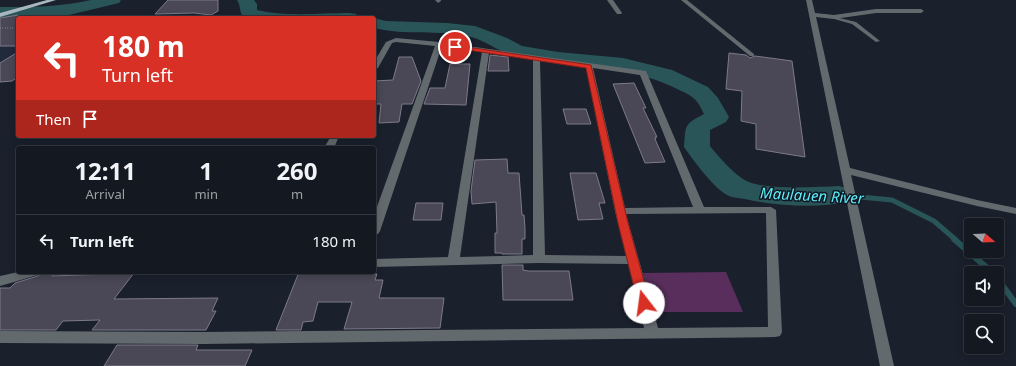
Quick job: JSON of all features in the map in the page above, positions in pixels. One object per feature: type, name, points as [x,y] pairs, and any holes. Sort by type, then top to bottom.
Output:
[{"type":"main road","points":[[2,15],[53,0]]},
{"type":"street","points":[[610,0],[620,13]]},
{"type":"street","points":[[684,0],[752,55]]},
{"type":"street","points":[[809,0],[887,366]]},
{"type":"street","points":[[812,15],[828,16],[880,11],[921,11]]},
{"type":"street","points":[[376,65],[391,41],[439,44],[643,73],[700,211]]},
{"type":"street","points":[[376,225],[439,44]]},
{"type":"street","points":[[453,261],[486,51]]},
{"type":"street","points":[[536,59],[538,259]]},
{"type":"street","points":[[589,66],[620,211],[652,332]]},
{"type":"street","points":[[846,172],[1016,211]]},
{"type":"street","points":[[0,338],[203,338],[652,332],[775,332],[771,210],[620,211]]},
{"type":"street","points":[[376,263],[538,259],[632,260]]},
{"type":"street","points":[[0,281],[26,274]]},
{"type":"lane","points":[[828,16],[854,23],[878,41]]},
{"type":"path","points":[[0,28],[16,28]]},
{"type":"shaded area","points":[[0,39],[16,39],[16,68],[0,68]]},
{"type":"shaded area","points":[[726,272],[743,312],[653,312],[643,273]]},
{"type":"building","points":[[168,0],[218,0],[218,11],[211,15],[194,13],[155,14]]},
{"type":"building","points":[[18,15],[16,16],[16,46],[0,46],[0,18]]},
{"type":"building","points":[[16,53],[16,78],[12,81],[0,82],[0,63]]},
{"type":"building","points":[[729,53],[746,55],[750,58],[755,56],[792,61],[805,157],[756,149],[756,124],[741,121],[742,91],[726,89]]},
{"type":"building","points":[[490,55],[508,57],[509,71],[488,71]]},
{"type":"building","points":[[399,57],[412,57],[421,81],[412,104],[402,104],[399,122],[379,123],[381,104],[376,104],[376,81],[393,80]]},
{"type":"building","points":[[450,64],[470,64],[466,105],[424,104],[430,88],[445,88]]},
{"type":"building","points":[[634,83],[646,108],[643,108],[657,137],[655,137],[655,139],[665,162],[645,163],[613,84]]},
{"type":"building","points":[[563,109],[586,109],[591,124],[567,124]]},
{"type":"building","points":[[507,159],[508,173],[519,173],[522,215],[524,215],[525,228],[525,239],[522,239],[522,254],[495,253],[495,233],[497,233],[496,202],[472,204],[471,191],[475,160]]},
{"type":"building","points":[[570,173],[596,173],[605,203],[599,203],[603,219],[578,220]]},
{"type":"building","points":[[416,203],[443,203],[441,220],[413,220]]},
{"type":"building","points":[[502,265],[523,265],[523,270],[528,271],[569,271],[573,300],[503,300]]},
{"type":"building","points":[[40,274],[54,274],[52,276],[133,274],[114,299],[218,298],[212,311],[216,311],[206,330],[92,330],[100,320],[63,321],[56,330],[0,330],[0,288],[10,288],[15,283],[38,276]]},
{"type":"building","points":[[298,274],[377,274],[375,280],[383,280],[379,298],[444,298],[440,328],[344,329],[352,302],[318,302],[313,321],[303,322],[301,330],[276,330]]},
{"type":"building","points":[[117,345],[198,345],[196,350],[252,350],[245,366],[104,366]]},
{"type":"waterway","name":"Maulauen River","points":[[0,12],[46,12],[69,10],[113,0]]},
{"type":"waterway","name":"Maulauen River","points":[[245,0],[249,4],[249,13],[260,16]]},
{"type":"waterway","name":"Maulauen River","points":[[376,24],[386,26],[447,28],[475,32],[517,51],[558,58],[623,64],[664,75],[700,92],[710,103],[717,117],[698,127],[697,147],[713,167],[738,189],[767,195],[839,195]]},
{"type":"waterway","name":"Maulauen River","points":[[839,195],[892,200],[934,221],[956,240]]},
{"type":"waterway","name":"Maulauen River","points":[[954,239],[985,266]]},
{"type":"waterway","name":"Maulauen River","points":[[1004,288],[1016,304]]},
{"type":"route","points":[[455,47],[589,66],[623,223],[644,303]]}]
